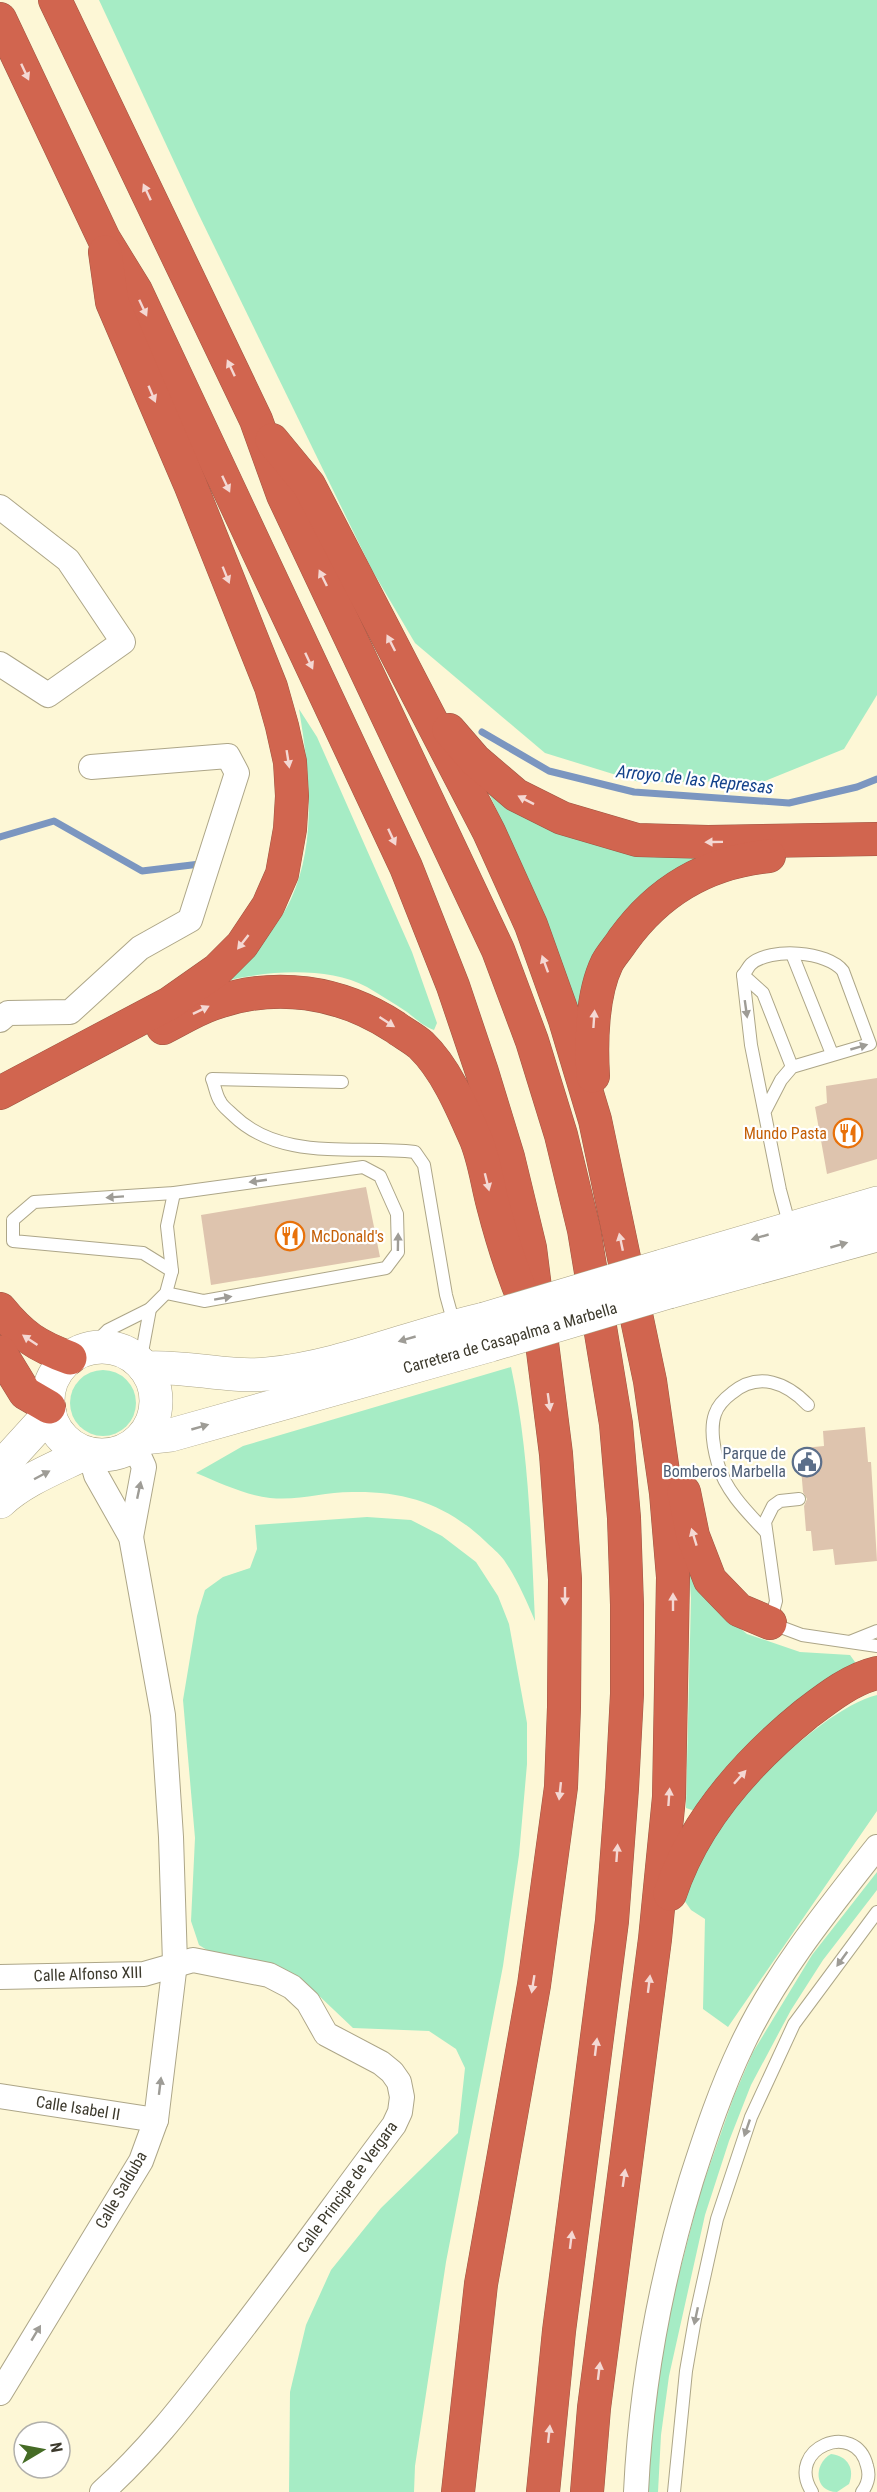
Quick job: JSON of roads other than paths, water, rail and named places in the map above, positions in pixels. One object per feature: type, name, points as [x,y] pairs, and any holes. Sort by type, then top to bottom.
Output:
[{"type":"highway","points":[[55,0],[256,420],[283,495],[498,950],[532,1041],[561,1135],[584,1230],[616,1424],[624,1518],[627,1694],[612,1921],[559,2331],[543,2492]]},
{"type":"highway","points":[[0,19],[104,239],[136,291],[396,846],[453,986],[508,1157],[530,1248],[556,1454],[566,1580],[561,1787],[534,1984],[481,2284],[458,2492]]},
{"type":"highway","points":[[0,1093],[170,1003],[217,970],[242,945],[268,906],[282,873],[290,829],[292,796],[290,762],[271,687],[190,484],[112,302],[104,239]]},
{"type":"highway","points":[[256,420],[309,485],[489,832],[531,925],[566,1020],[595,1120],[650,1381],[666,1493],[673,1577],[669,1797],[655,1938],[594,2408],[587,2492]]},
{"type":"highway","points":[[418,695],[475,760],[516,795],[562,818],[637,840],[708,842],[877,839]]},
{"type":"highway","points":[[595,1120],[592,1059],[594,1010],[607,963],[634,925],[662,896],[696,875],[747,858],[865,852],[877,855]]},
{"type":"highway","points":[[0,1114],[211,1005],[235,997],[292,991],[322,994],[351,1003],[377,1016],[421,1045],[438,1067],[457,1100],[476,1137],[506,1255],[542,1344]]},
{"type":"highway","points":[[0,1309],[22,1335],[42,1348],[80,1353]]},
{"type":"highway","points":[[0,1352],[25,1393],[49,1410]]},
{"type":"highway","points":[[650,1381],[671,1432],[693,1536],[710,1580],[739,1610],[770,1623]]},
{"type":"highway","points":[[655,1938],[676,1877],[689,1849],[716,1806],[736,1781],[779,1736],[830,1696],[854,1682],[877,1673]]},
{"type":"main road","name":"Carretera de Casapalma a Marbella","points":[[665,1279],[791,1228],[877,1203]]},
{"type":"main road","name":"Carretera de Casapalma a Marbella","points":[[142,1366],[170,1366],[246,1375],[268,1374],[476,1330],[665,1279],[877,1234]]},
{"type":"main road","name":"Carretera de Casapalma a Marbella","points":[[138,1441],[171,1435],[476,1330]]},
{"type":"main road","points":[[0,1502],[42,1475],[88,1454],[117,1454],[138,1441],[153,1421],[156,1403],[154,1385],[142,1366],[121,1351],[107,1347],[80,1353],[53,1379],[49,1410],[60,1435],[72,1446],[88,1454]]},
{"type":"main road","points":[[0,1467],[49,1410]]},
{"type":"street","points":[[0,507],[68,560],[123,642],[48,695],[0,664]]},
{"type":"street","points":[[0,1020],[8,1013],[70,1012],[140,948],[190,920],[237,773],[228,756],[91,766]]},
{"type":"street","points":[[130,1537],[144,1467],[138,1441]]},
{"type":"street","points":[[88,1454],[96,1475],[130,1537]]},
{"type":"street","name":"Calle Salduba","points":[[2,2386],[141,2161],[156,2120],[175,1963],[171,1837],[163,1715],[130,1537]]},
{"type":"street","points":[[636,2492],[644,2395],[663,2282],[680,2215],[717,2103],[742,2045],[764,2003],[809,1937],[877,1847]]},
{"type":"street","name":"Calle Principe de Vergara","points":[[102,2492],[162,2432],[246,2324],[394,2125],[400,2112],[402,2097],[399,2082],[392,2072],[381,2063],[326,2034],[308,2002],[292,1987],[269,1975],[252,1971],[193,1960],[175,1963]]},
{"type":"street","name":"Calle Alfonso XIII","points":[[0,1977],[144,1974],[175,1963]]},
{"type":"street","name":"Calle Isabel II","points":[[0,2096],[156,2120]]},
{"type":"lane","points":[[792,954],[832,1054]]},
{"type":"lane","points":[[765,1111],[781,1080],[792,1067],[870,1044],[843,971],[837,962],[811,954],[769,957],[752,963],[743,975],[752,1045],[780,1190],[791,1228]]},
{"type":"lane","points":[[743,975],[763,993],[792,1067]]},
{"type":"lane","points":[[342,1082],[212,1079],[220,1102],[246,1128],[282,1143],[341,1151],[415,1152],[424,1165],[440,1266],[476,1330]]},
{"type":"lane","points":[[166,1293],[204,1301],[386,1268],[398,1252],[397,1214],[380,1176],[363,1167],[174,1193],[34,1202],[13,1220],[13,1241],[143,1253],[172,1271]]},
{"type":"lane","points":[[80,1353],[108,1330],[150,1309],[166,1293],[172,1271],[167,1226],[174,1193]]},
{"type":"lane","points":[[142,1366],[150,1309]]},
{"type":"lane","points":[[765,1531],[729,1487],[718,1465],[712,1425],[714,1415],[719,1406],[736,1389],[749,1383],[764,1381],[779,1384],[796,1392],[808,1405]]},
{"type":"lane","points":[[799,1499],[780,1501],[773,1506],[765,1522],[776,1601],[770,1623],[802,1635],[877,1646]]},
{"type":"lane","points":[[852,1641],[877,1631]]},
{"type":"lane","points":[[674,2492],[686,2372],[695,2319],[717,2219],[751,2117],[794,2024],[877,1912]]},
{"type":"lane","points":[[812,2492],[805,2477],[809,2458],[823,2444],[834,2441],[855,2446],[866,2460],[868,2477],[862,2492]]},
{"type":"waterway","name":"Arroyo de las Represas","points":[[482,732],[549,771],[634,792],[789,803],[857,787],[877,779]]},
{"type":"waterway","points":[[0,837],[54,821],[142,871],[200,864]]},
{"type":"place","name":"Mundo Pasta","points":[[848,1133]]},
{"type":"place","name":"McDonald's","points":[[290,1236]]},
{"type":"place","name":"Parque de Bomberos Marbella","points":[[807,1462]]}]
